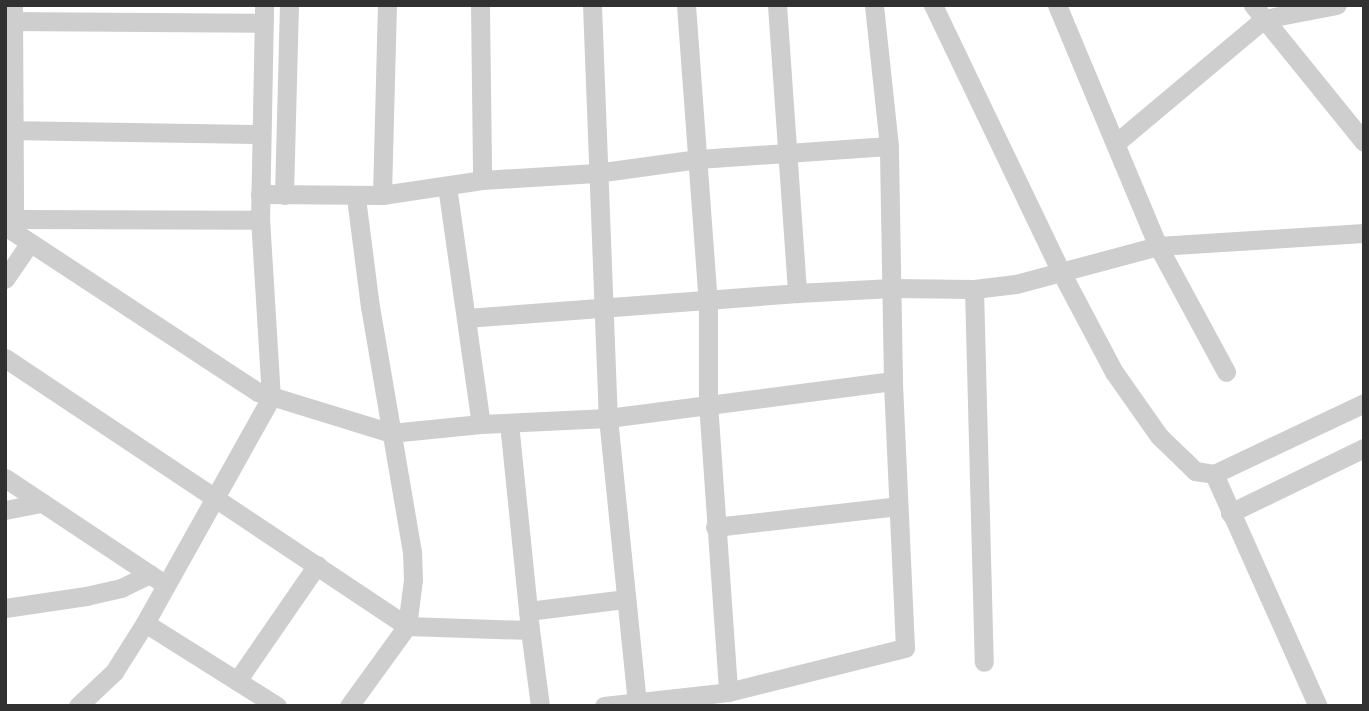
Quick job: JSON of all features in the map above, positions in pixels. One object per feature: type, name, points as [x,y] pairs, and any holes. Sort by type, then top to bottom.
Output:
[{"type":"street","points":[[284,195],[289,5]]},
{"type":"street","points":[[382,195],[387,5]]},
{"type":"street","points":[[480,5],[482,180]]},
{"type":"street","points":[[592,5],[596,173],[608,418],[637,702]]},
{"type":"street","points":[[686,5],[708,302],[708,403],[728,692]]},
{"type":"street","points":[[777,5],[797,293]]},
{"type":"street","points":[[604,706],[728,692],[905,648],[892,381],[889,146],[874,5]]},
{"type":"street","points":[[933,5],[1061,272],[1136,405],[1159,436],[1195,471],[1214,474],[1364,402]]},
{"type":"street","points":[[1057,5],[1158,246],[1226,372]]},
{"type":"street","points":[[1116,143],[1258,12],[1337,5]]},
{"type":"street","points":[[1258,12],[1364,142]]},
{"type":"street","points":[[5,279],[16,231],[8,130],[10,16],[264,14],[260,220],[271,398],[215,496],[158,580],[145,623],[114,672],[78,706]]},
{"type":"street","points":[[8,130],[260,134]]},
{"type":"street","points":[[260,194],[356,197],[482,180],[596,173],[698,159],[889,146]]},
{"type":"street","points":[[447,186],[481,424]]},
{"type":"street","points":[[349,706],[407,626],[413,580],[412,552],[370,307],[356,197]]},
{"type":"street","points":[[16,231],[260,220]]},
{"type":"street","points":[[16,231],[271,398],[391,433],[481,424],[608,418],[892,381]]},
{"type":"street","points":[[466,318],[708,302],[797,293],[892,288],[974,289],[1016,284],[1158,246],[1364,233]]},
{"type":"street","points":[[974,289],[984,662]]},
{"type":"street","points":[[5,358],[407,626],[529,621],[626,599]]},
{"type":"street","points":[[509,423],[540,706]]},
{"type":"street","points":[[1230,513],[1364,448]]},
{"type":"street","points":[[1214,474],[1318,706]]},
{"type":"street","points":[[5,478],[158,580]]},
{"type":"street","points":[[5,510],[42,503]]},
{"type":"street","points":[[715,527],[898,506]]},
{"type":"street","points":[[237,681],[317,565]]},
{"type":"street","points":[[5,608],[86,596],[158,580]]},
{"type":"street","points":[[145,623],[277,706]]}]
